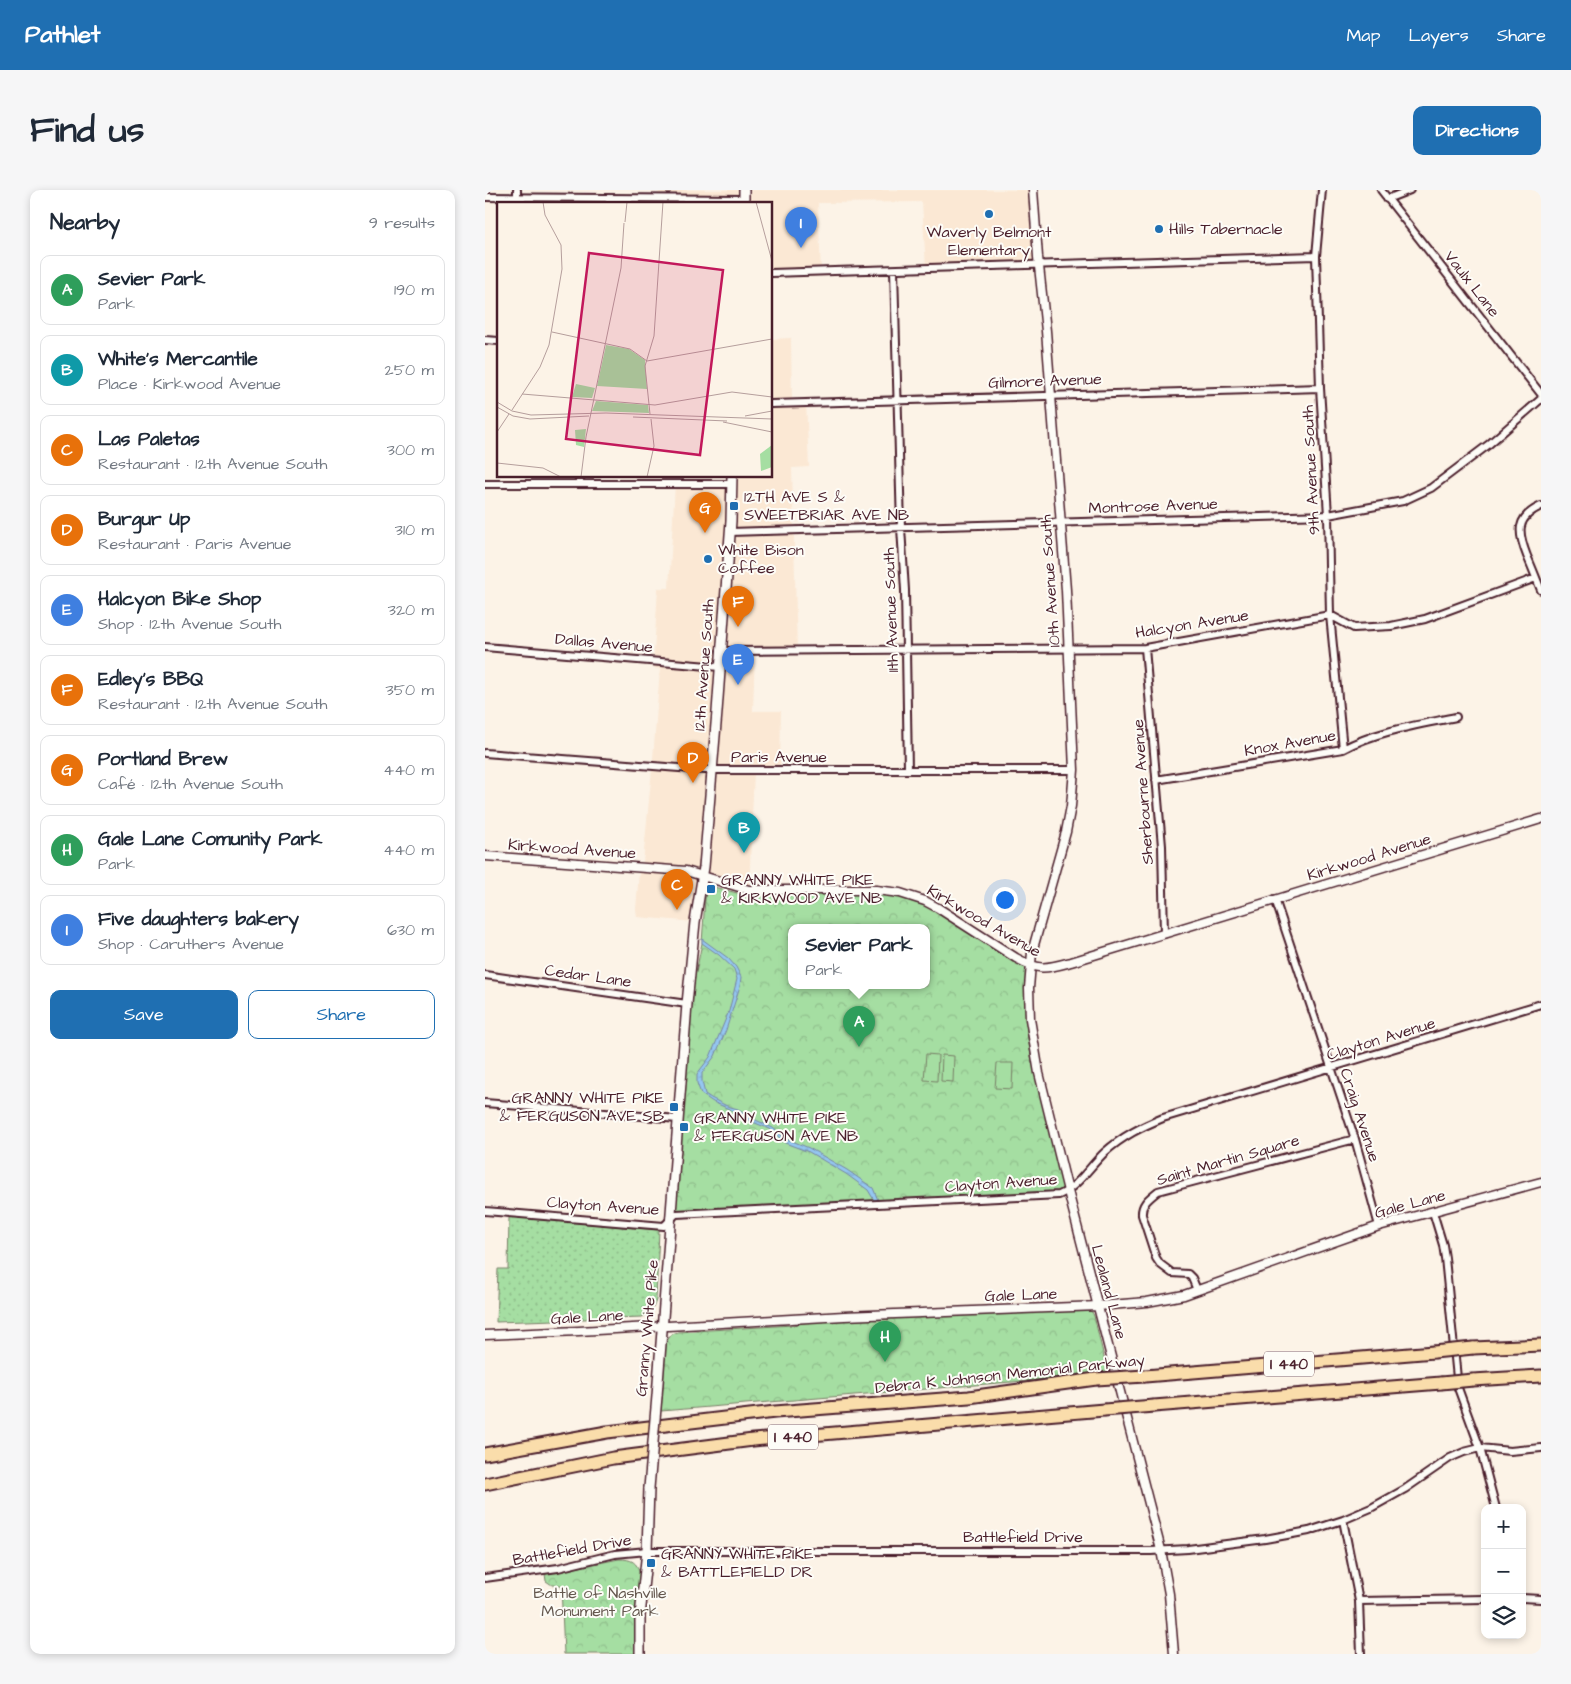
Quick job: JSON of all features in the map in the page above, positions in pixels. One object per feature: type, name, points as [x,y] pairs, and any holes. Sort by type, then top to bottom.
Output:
[{"type":"highway","name":"Debra K Johnson Memorial Parkway","points":[[485,1454],[607,1432],[775,1412],[969,1397],[1096,1379],[1473,1348],[1541,1345]]},
{"type":"highway","name":"I 440","points":[[485,1484],[613,1458],[753,1440],[1473,1380],[1541,1377]]},
{"type":"main road","name":"12th Avenue South","points":[[687,1004],[695,922],[702,875],[720,667],[732,480]]},
{"type":"main road","name":"Granny White Pike","points":[[640,1654],[640,1616],[647,1551],[649,1488],[687,1004]]},
{"type":"street","points":[[517,190],[517,201]]},
{"type":"street","name":"10th Avenue South","points":[[1032,966],[1032,952],[1066,832],[1071,806],[1074,770],[1066,590],[1033,190]]},
{"type":"street","name":"9th Avenue South","points":[[1322,190],[1316,256],[1320,388],[1328,515],[1329,615],[1343,749]]},
{"type":"street","name":"Vaulx Lane","points":[[1381,190],[1541,394]]},
{"type":"street","points":[[1387,199],[1410,190]]},
{"type":"street","points":[[485,197],[517,201],[744,198]]},
{"type":"street","points":[[773,273],[1316,256]]},
{"type":"street","name":"11th Avenue South","points":[[894,270],[901,528],[905,590],[908,770]]},
{"type":"street","name":"Gilmore Avenue","points":[[773,404],[1320,388]]},
{"type":"street","name":"Montrose Avenue","points":[[729,532],[1328,515],[1403,501],[1431,488],[1488,445],[1541,399]]},
{"type":"street","points":[[655,478],[655,484]]},
{"type":"street","points":[[485,484],[515,480],[655,484],[732,480]]},
{"type":"street","points":[[1541,506],[1525,517],[1519,530],[1541,590]]},
{"type":"street","points":[[1329,615],[1354,628],[1391,626],[1425,619],[1536,578]]},
{"type":"street","name":"Halcyon Avenue","points":[[721,651],[1145,648],[1329,615]]},
{"type":"street","name":"Dallas Avenue","points":[[485,646],[720,667]]},
{"type":"street","name":"Sherbourne Avenue","points":[[1145,648],[1162,846],[1164,934]]},
{"type":"street","name":"Knox Avenue","points":[[1156,780],[1343,749],[1357,741],[1456,717]]},
{"type":"street","name":"Paris Avenue","points":[[485,753],[711,770],[1074,770]]},
{"type":"street","name":"Kirkwood Avenue","points":[[485,856],[686,870],[749,890],[892,891],[909,895],[937,908],[1032,966],[1042,969],[1051,968],[1164,934],[1541,818]]},
{"type":"street","name":"Craig Avenue","points":[[1275,900],[1355,1139],[1379,1226]]},
{"type":"street","name":"Lealand Lane","points":[[1032,966],[1029,1002],[1031,1035],[1068,1191],[1161,1550],[1169,1594],[1174,1654]]},
{"type":"street","name":"Cedar Lane","points":[[485,975],[687,1004]]},
{"type":"street","name":"Clayton Avenue","points":[[485,1211],[664,1226],[676,1214],[1059,1195],[1068,1191],[1104,1153],[1129,1133],[1163,1118],[1331,1069],[1541,1004]]},
{"type":"street","points":[[485,1103],[678,1119]]},
{"type":"street","name":"Saint Martin Square","points":[[1197,1290],[1192,1278],[1188,1274],[1172,1273],[1160,1264],[1153,1250],[1142,1208],[1147,1200],[1158,1191],[1355,1139]]},
{"type":"street","name":"Gale Lane","points":[[485,1335],[844,1316],[1098,1306],[1147,1302],[1184,1295],[1379,1226],[1541,1182]]},
{"type":"street","points":[[1433,1212],[1445,1258],[1458,1388],[1480,1448],[1495,1504]]},
{"type":"street","name":"Battlefield Drive","points":[[485,1578],[558,1568],[615,1554],[647,1551],[1161,1550],[1284,1537],[1343,1520],[1390,1498],[1455,1455],[1468,1450],[1480,1448],[1515,1451],[1541,1448]]},
{"type":"street","points":[[1343,1520],[1359,1601],[1361,1654]]},
{"type":"street","points":[[1526,1598],[1541,1599]]},
{"type":"street","points":[[1359,1601],[1481,1599]]},
{"type":"shaded area","points":[[659,190],[1033,190],[1039,264],[926,268],[922,202],[818,203],[821,272],[773,273],[773,202],[658,202]]},
{"type":"shaded area","points":[[791,338],[792,403],[806,402],[809,467],[792,468],[797,650],[755,651],[753,711],[781,711],[780,771],[754,771],[749,890],[702,875],[695,922],[637,917],[639,872],[643,862],[660,669],[653,668],[658,588],[669,588],[675,484],[731,484],[732,478],[773,478],[773,339]]},
{"type":"green space","points":[[706,885],[741,894],[886,894],[918,902],[1027,969],[1025,1003],[1027,1033],[1032,1061],[1066,1192],[676,1211],[692,992],[702,943]]},
{"type":"green space","points":[[926,1054],[938,1055],[937,1081],[924,1080]]},
{"type":"green space","points":[[942,1055],[954,1056],[953,1082],[941,1081]]},
{"type":"green space","points":[[997,1063],[1013,1063],[1012,1089],[995,1088]]},
{"type":"green space","points":[[509,1217],[659,1230],[656,1300],[651,1311],[642,1317],[496,1322],[498,1269],[508,1269]]},
{"type":"green space","points":[[1087,1310],[1092,1312],[1094,1316],[1108,1374],[661,1411],[666,1342],[672,1334],[678,1332],[793,1325],[809,1322]]},
{"type":"green space","name":"Battle of Nashville Monument Park","points":[[619,1559],[633,1562],[640,1574],[636,1654],[564,1654],[561,1585],[552,1585],[546,1581],[545,1574]]},
{"type":"water","points":[[702,939],[728,958],[736,967],[741,977],[726,1030],[715,1056],[702,1073],[705,1094],[727,1106],[738,1109],[745,1115],[773,1128],[785,1138],[809,1148],[847,1170],[873,1188],[878,1200],[874,1200],[868,1190],[846,1174],[809,1152],[785,1143],[770,1129],[745,1119],[736,1112],[713,1102],[701,1094],[697,1083],[697,1074],[710,1057],[729,1011],[737,979],[734,969],[702,943]]},
{"type":"place","name":"Waverly Belmont Elementary","points":[[989,214]]},
{"type":"place","name":"Hills Tabernacle","points":[[1159,229]]},
{"type":"place","name":"Five daughters bakery","points":[[801,248]]},
{"type":"place","name":"12TH AVE S & SWEETBRIAR AVE NB","points":[[734,506]]},
{"type":"place","name":"Portland Brew","points":[[705,533]]},
{"type":"place","name":"White Bison Coffee","points":[[708,559]]},
{"type":"place","name":"Edley's BBQ","points":[[738,627]]},
{"type":"place","name":"Halcyon Bike Shop","points":[[738,685]]},
{"type":"place","name":"Burgur Up","points":[[693,783]]},
{"type":"place","name":"White's Mercantile","points":[[744,853]]},
{"type":"place","name":"GRANNY WHITE PIKE & KIRKWOOD AVE NB","points":[[711,889]]},
{"type":"place","name":"Las Paletas","points":[[677,910]]},
{"type":"place","name":"Sevier Park","points":[[859,1047]]},
{"type":"place","name":"GRANNY WHITE PIKE & FERGUSON AVE SB","points":[[674,1107]]},
{"type":"place","name":"GRANNY WHITE PIKE & FERGUSON AVE NB","points":[[684,1127]]},
{"type":"place","name":"Gale Lane Comunity Park","points":[[885,1362]]},
{"type":"place","name":"GRANNY WHITE PIKE & BATTLEFIELD DR","points":[[651,1563]]}]
